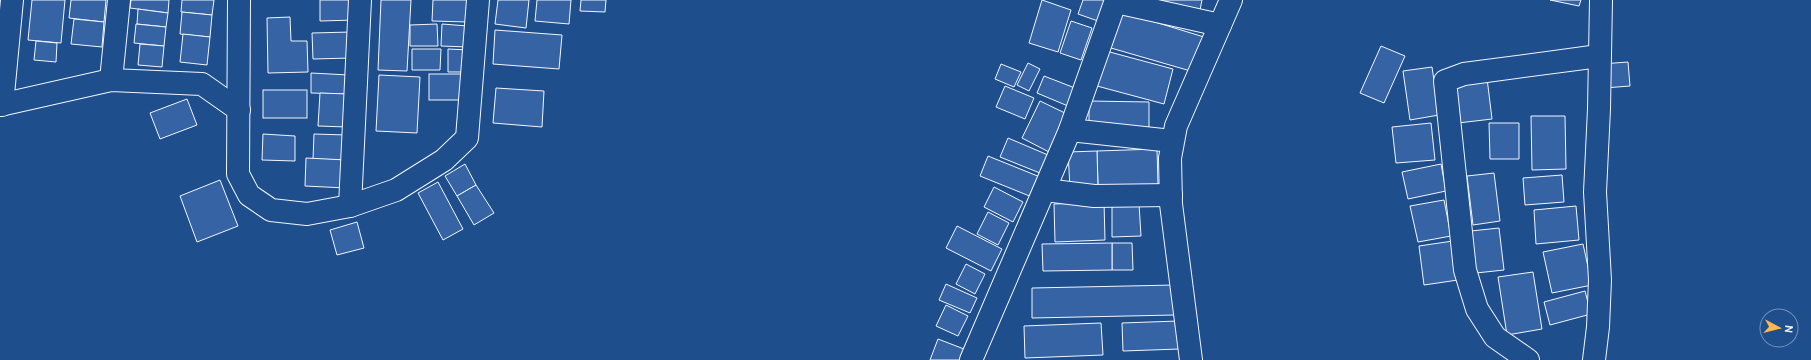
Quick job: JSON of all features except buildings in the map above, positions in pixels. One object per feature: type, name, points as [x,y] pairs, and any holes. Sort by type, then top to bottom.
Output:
[{"type":"street","points":[[12,0],[1,105],[111,80],[202,84],[239,110]]},
{"type":"street","points":[[111,80],[119,0]]},
{"type":"street","points":[[239,0],[238,174],[249,196],[271,210],[307,214],[350,206],[396,190],[444,160],[467,138],[478,0]]},
{"type":"street","points":[[350,206],[360,0]]},
{"type":"street","points":[[1191,360],[1171,195],[1170,158],[1172,140],[1176,126],[1231,0]]},
{"type":"street","points":[[1594,360],[1598,327],[1600,280],[1594,192],[1599,109],[1601,0]]},
{"type":"street","points":[[971,360],[1070,130],[1116,1],[1220,25]]},
{"type":"street","points":[[1528,360],[1495,337],[1477,309],[1465,270],[1445,81],[1464,74],[1599,56]]},
{"type":"street","points":[[1070,130],[1172,140]]},
{"type":"street","points":[[1045,190],[1094,196],[1171,195]]}]
